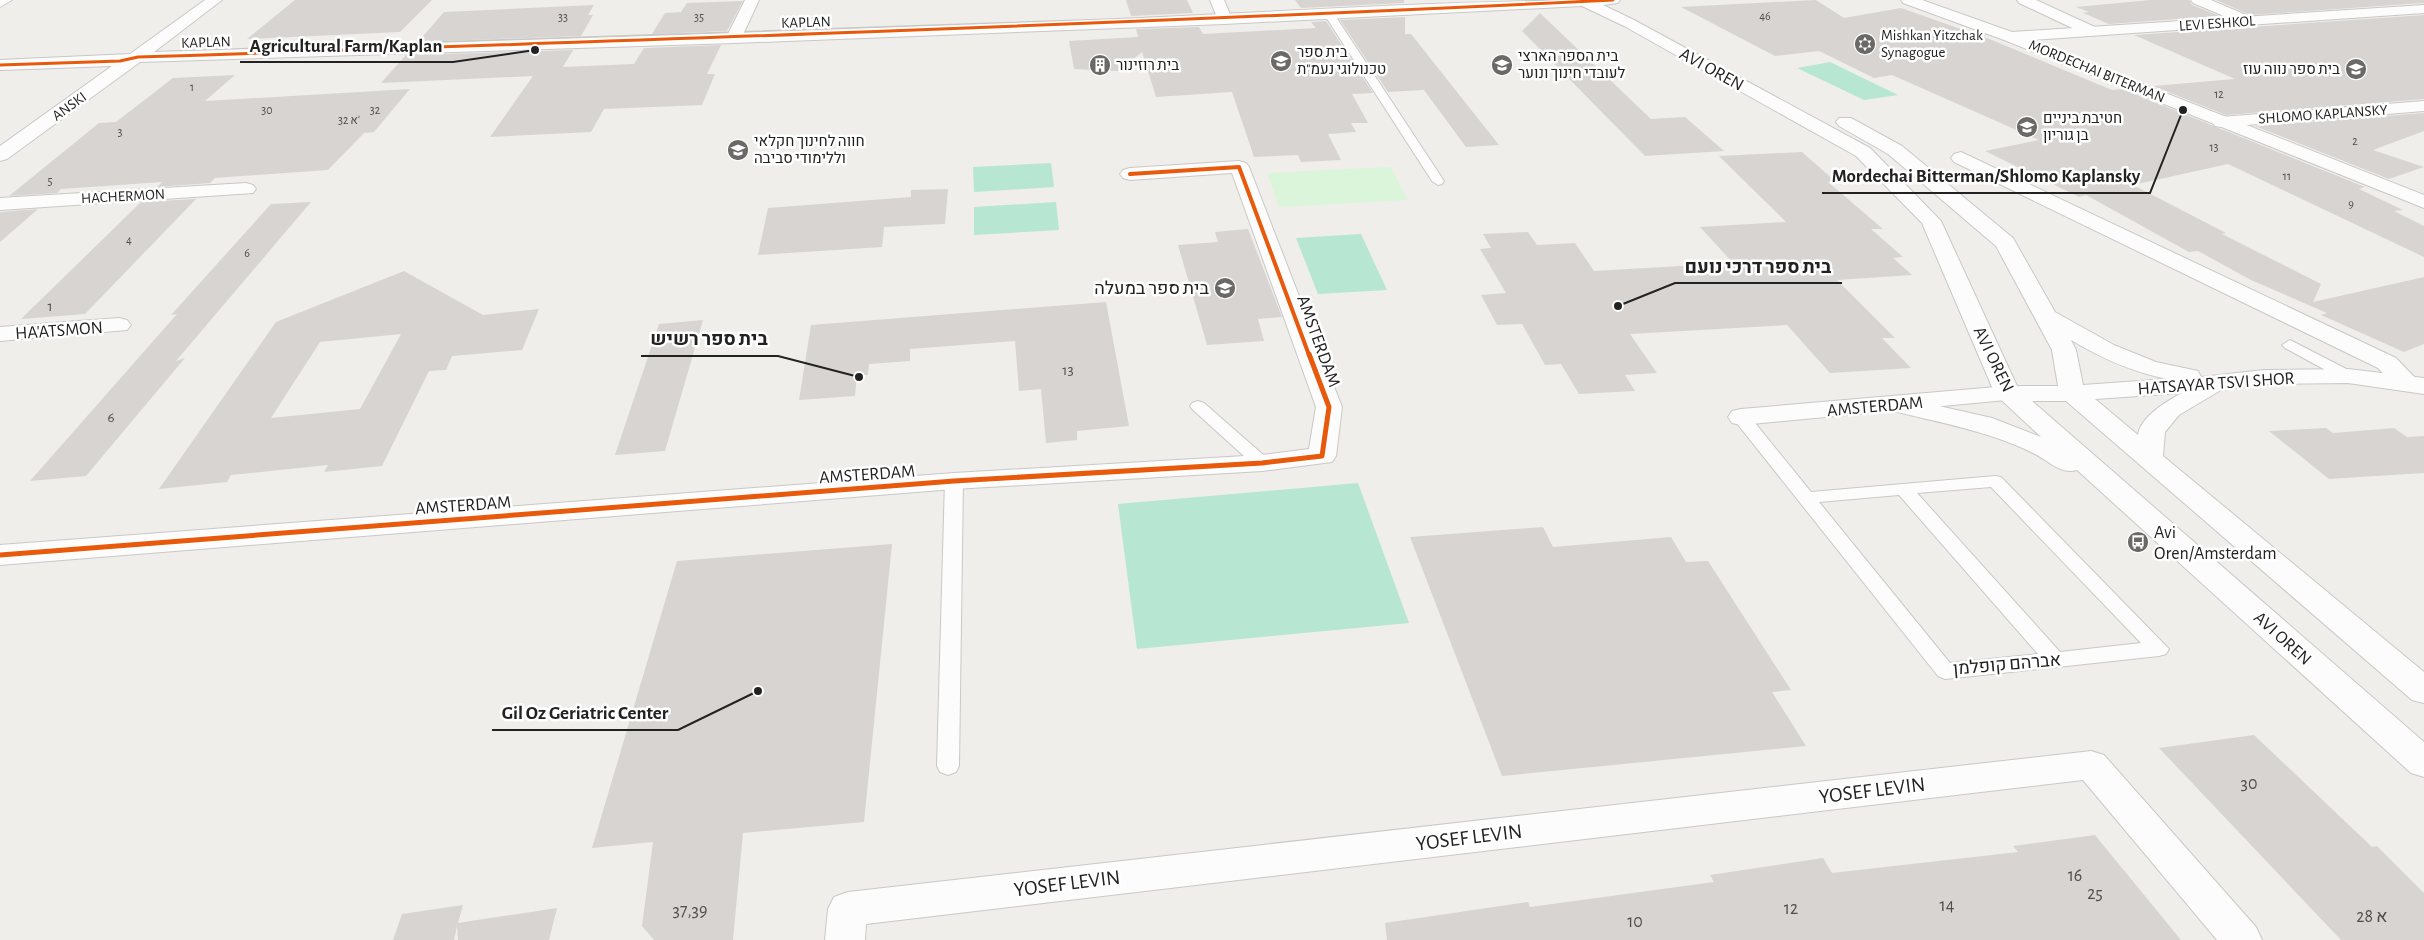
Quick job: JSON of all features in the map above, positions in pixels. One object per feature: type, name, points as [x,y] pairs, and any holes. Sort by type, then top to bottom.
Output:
[{"type":"street","points":[[0,3],[5,0]]},
{"type":"street","name":"ANSKI","points":[[0,156],[216,0]]},
{"type":"street","points":[[734,38],[752,0]]},
{"type":"street","points":[[1217,0],[1224,19]]},
{"type":"street","name":"KAPLAN","points":[[0,65],[120,61],[138,57],[734,38],[1224,19],[1615,0]]},
{"type":"street","name":"AVI OREN","points":[[1615,0],[1668,24],[1895,150],[2005,243],[2064,350],[2072,393]]},
{"type":"street","name":"MORDECHAI BITERMAN","points":[[1908,0],[2010,37],[2424,202]]},
{"type":"street","points":[[2024,0],[2091,31]]},
{"type":"street","points":[[2198,0],[2248,21]]},
{"type":"street","name":"AVI OREN","points":[[1583,1],[1629,23],[1862,152],[1931,222],[2008,394],[2424,763]]},
{"type":"street","name":"LEVI ESHKOL","points":[[2010,37],[2424,10]]},
{"type":"street","name":"KAPLAN","points":[[0,57],[134,52],[138,57]]},
{"type":"street","name":"SHLOMO KAPLANSKY","points":[[2221,122],[2424,106]]},
{"type":"street","points":[[1961,158],[2387,363],[2415,384]]},
{"type":"street","name":"AMSTERDAM","points":[[0,555],[954,482],[1262,463],[1322,456],[1329,408],[1239,167],[1130,174]]},
{"type":"street","name":"HACHERMON","points":[[0,204],[246,189]]},
{"type":"street","points":[[2044,315],[2105,350],[2148,368],[2220,383]]},
{"type":"street","name":"HA'ATSMON","points":[[0,334],[119,326]]},
{"type":"street","name":"HATSAYAR TSVI SHOR","points":[[2008,394],[2072,393],[2220,383],[2264,377],[2348,376],[2415,384]]},
{"type":"street","points":[[2149,458],[2152,431],[2170,410],[2220,383]]},
{"type":"street","points":[[2072,393],[2424,691]]},
{"type":"street","name":"AMSTERDAM","points":[[1741,417],[2008,394]]},
{"type":"street","points":[[1895,404],[1983,424],[2042,447],[2117,491]]},
{"type":"street","name":"YOSEF LEVIN","points":[[846,924],[2091,765],[2242,940]]},
{"type":"lane","points":[[1329,14],[1438,181]]},
{"type":"lane","points":[[2290,345],[2348,376]]},
{"type":"lane","points":[[1198,406],[1262,463]]},
{"type":"lane","name":"אברהם קופלמן","points":[[1741,417],[1945,671],[2159,649],[1995,481],[1903,489]]},
{"type":"lane","points":[[948,766],[954,482]]},
{"type":"lane","points":[[1805,498],[1903,489],[2055,660]]},
{"type":"green space","points":[[1830,62],[1898,95],[1864,100],[1797,68]]},
{"type":"green space","points":[[1051,163],[1054,187],[974,192],[973,167]]},
{"type":"green space","points":[[1391,167],[1408,200],[1279,207],[1267,173]]},
{"type":"green space","points":[[1056,202],[1059,230],[974,235],[974,207]]},
{"type":"green space","points":[[1361,234],[1387,290],[1318,294],[1296,238]]},
{"type":"green space","points":[[1358,483],[1409,623],[1137,649],[1118,504]]},
{"type":"building","points":[[295,0],[432,0],[400,32],[247,39]]},
{"type":"building","points":[[1126,0],[1187,0],[1193,13],[1131,16]]},
{"type":"building","points":[[1295,0],[1404,0],[1404,3],[1301,8]]},
{"type":"building","points":[[1816,0],[1844,18],[1901,8],[1992,40],[2112,90],[2122,89],[2365,187],[2359,189],[2403,210],[2394,211],[2424,226],[2424,257],[2228,164],[2133,185],[2226,233],[2222,234],[2321,284],[2313,302],[2424,277],[2424,344],[2404,352],[2321,315],[2327,313],[2251,280],[2198,251],[2189,252],[2086,195],[2079,197],[1985,151],[2039,140],[1892,75],[1874,78],[1819,51],[1775,56],[1681,7]]},
{"type":"building","points":[[2151,0],[2189,0],[2192,5],[2220,16],[2109,24],[2083,13],[2089,12],[2076,7]]},
{"type":"building","points":[[2216,0],[2424,0],[2424,3],[2250,15]]},
{"type":"building","points":[[743,1],[727,31],[652,34],[665,13],[681,12],[687,3]]},
{"type":"building","points":[[594,5],[588,15],[593,15],[581,36],[418,42],[444,12]]},
{"type":"building","points":[[1540,13],[1651,119],[1685,117],[1724,151],[1645,156],[1522,31]]},
{"type":"building","points":[[2424,15],[2424,99],[2226,115],[2153,86],[2235,79],[2134,35]]},
{"type":"building","points":[[1405,17],[1405,34],[1411,34],[1499,145],[1466,147],[1424,90],[1388,92],[1340,20]]},
{"type":"building","points":[[1326,21],[1373,93],[1352,94],[1368,123],[1351,123],[1356,132],[1328,134],[1341,160],[1301,162],[1298,155],[1254,157],[1232,92],[1156,97],[1142,52],[1119,71],[1074,69],[1069,41],[1138,37],[1136,29],[1199,27],[1203,34],[1316,28],[1311,22]]},
{"type":"building","points":[[721,45],[707,74],[715,74],[702,105],[604,109],[591,132],[490,137],[533,76],[381,83],[406,55],[573,50],[563,67],[634,64],[644,48]]},
{"type":"building","points":[[235,75],[205,101],[410,89],[374,132],[364,133],[328,170],[215,178],[210,183],[157,187],[162,182],[61,189],[57,193],[9,196],[99,123],[116,122],[173,78]]},
{"type":"building","points":[[2424,113],[2424,131],[2373,150],[2424,167],[2389,179],[2255,126]]},
{"type":"building","points":[[1802,152],[1835,181],[1828,182],[1883,229],[1871,229],[1903,257],[1893,258],[1912,275],[1837,280],[1895,338],[1882,338],[1911,368],[1830,373],[1787,325],[1630,334],[1657,373],[1625,375],[1635,391],[1579,394],[1561,364],[1545,365],[1522,324],[1497,325],[1481,295],[1506,293],[1480,249],[1491,248],[1483,234],[1528,232],[1537,245],[1575,243],[1594,271],[1733,263],[1700,227],[1786,222],[1719,156]]},
{"type":"building","points":[[948,189],[945,224],[884,227],[882,247],[758,255],[768,208],[911,197],[911,190]]},
{"type":"building","points":[[196,199],[85,314],[21,319],[141,202]]},
{"type":"building","points":[[311,202],[176,361],[185,358],[86,476],[30,481],[177,314],[171,315],[271,204]]},
{"type":"building","points":[[38,209],[0,242],[0,212]]},
{"type":"building","name":"בית ספר במעלה","points":[[1248,229],[1282,317],[1258,319],[1264,341],[1207,345],[1178,245],[1218,242],[1215,232]]},
{"type":"building","points":[[404,271],[483,315],[539,309],[522,350],[452,356],[446,370],[429,371],[382,466],[324,472],[328,465],[231,475],[227,482],[159,489],[276,322]],"holes":[[[401,334],[360,409],[271,418],[320,342]]]},
{"type":"building","points":[[1106,302],[1129,426],[1077,431],[1077,440],[1046,443],[1041,389],[1019,391],[1015,341],[910,349],[910,361],[869,364],[868,375],[857,375],[855,396],[799,400],[811,325]]},
{"type":"building","points":[[703,320],[665,451],[615,455],[659,324]]},
{"type":"building","points":[[2326,428],[2333,433],[2394,428],[2407,437],[2424,436],[2424,473],[2329,479],[2269,431]]},
{"type":"building","points":[[1543,527],[1553,547],[1671,537],[1686,562],[1708,561],[1791,690],[1772,692],[1806,746],[1502,776],[1410,537]]},
{"type":"building","points":[[892,544],[864,822],[743,833],[733,940],[654,940],[642,926],[653,842],[592,848],[677,561]]},
{"type":"building","points":[[2254,735],[2372,847],[2377,846],[2424,893],[2424,940],[2341,940],[2159,748]]},
{"type":"building","points":[[2095,835],[2181,940],[1387,940],[1385,923],[1528,902],[1530,907],[1714,882],[1710,875],[1823,858],[1832,873],[2018,852],[2013,846]]},
{"type":"building","points":[[463,905],[458,923],[557,908],[549,940],[458,940],[457,926],[454,940],[393,940],[402,914]]},
{"type":"cycle path","points":[[0,65],[120,61],[138,57],[734,38],[1224,19],[1613,0]]},
{"type":"cycle path","points":[[0,555],[954,481],[1262,463],[1322,456],[1329,407],[1239,167],[1130,174]]},
{"type":"place","name":"Mishkan Yitzchak Synagogue","points":[[1865,44]]},
{"type":"place","name":"Agricultural Farm/Kaplan","points":[[535,50]]},
{"type":"place","name":"בית ספר טכנולוגי נעמ\"ת","points":[[1281,61]]},
{"type":"place","name":"בית רוזינור","points":[[1100,65]]},
{"type":"place","name":"בית הספר הארצי לעובדי חינוך ונוער","points":[[1502,65]]},
{"type":"place","name":"בית ספר נווה עוז","points":[[2356,69]]},
{"type":"place","name":"Mordechai Bitterman/Shlomo Kaplansky","points":[[2183,110]]},
{"type":"place","name":"חטיבת ביניים בן גוריון","points":[[2027,127]]},
{"type":"place","name":"חווה לחינוך חקלאי וללימודי סביבה","points":[[738,150]]},
{"type":"place","name":"בית ספר במעלה","points":[[1225,288]]},
{"type":"place","name":"בית ספר דרכי נועם","points":[[1618,306]]},
{"type":"place","name":"בית ספר רשיש","points":[[859,377]]},
{"type":"place","name":"Avi Oren/Amsterdam","points":[[2138,542]]},
{"type":"place","name":"Gil Oz Geriatric Center","points":[[758,691]]}]
